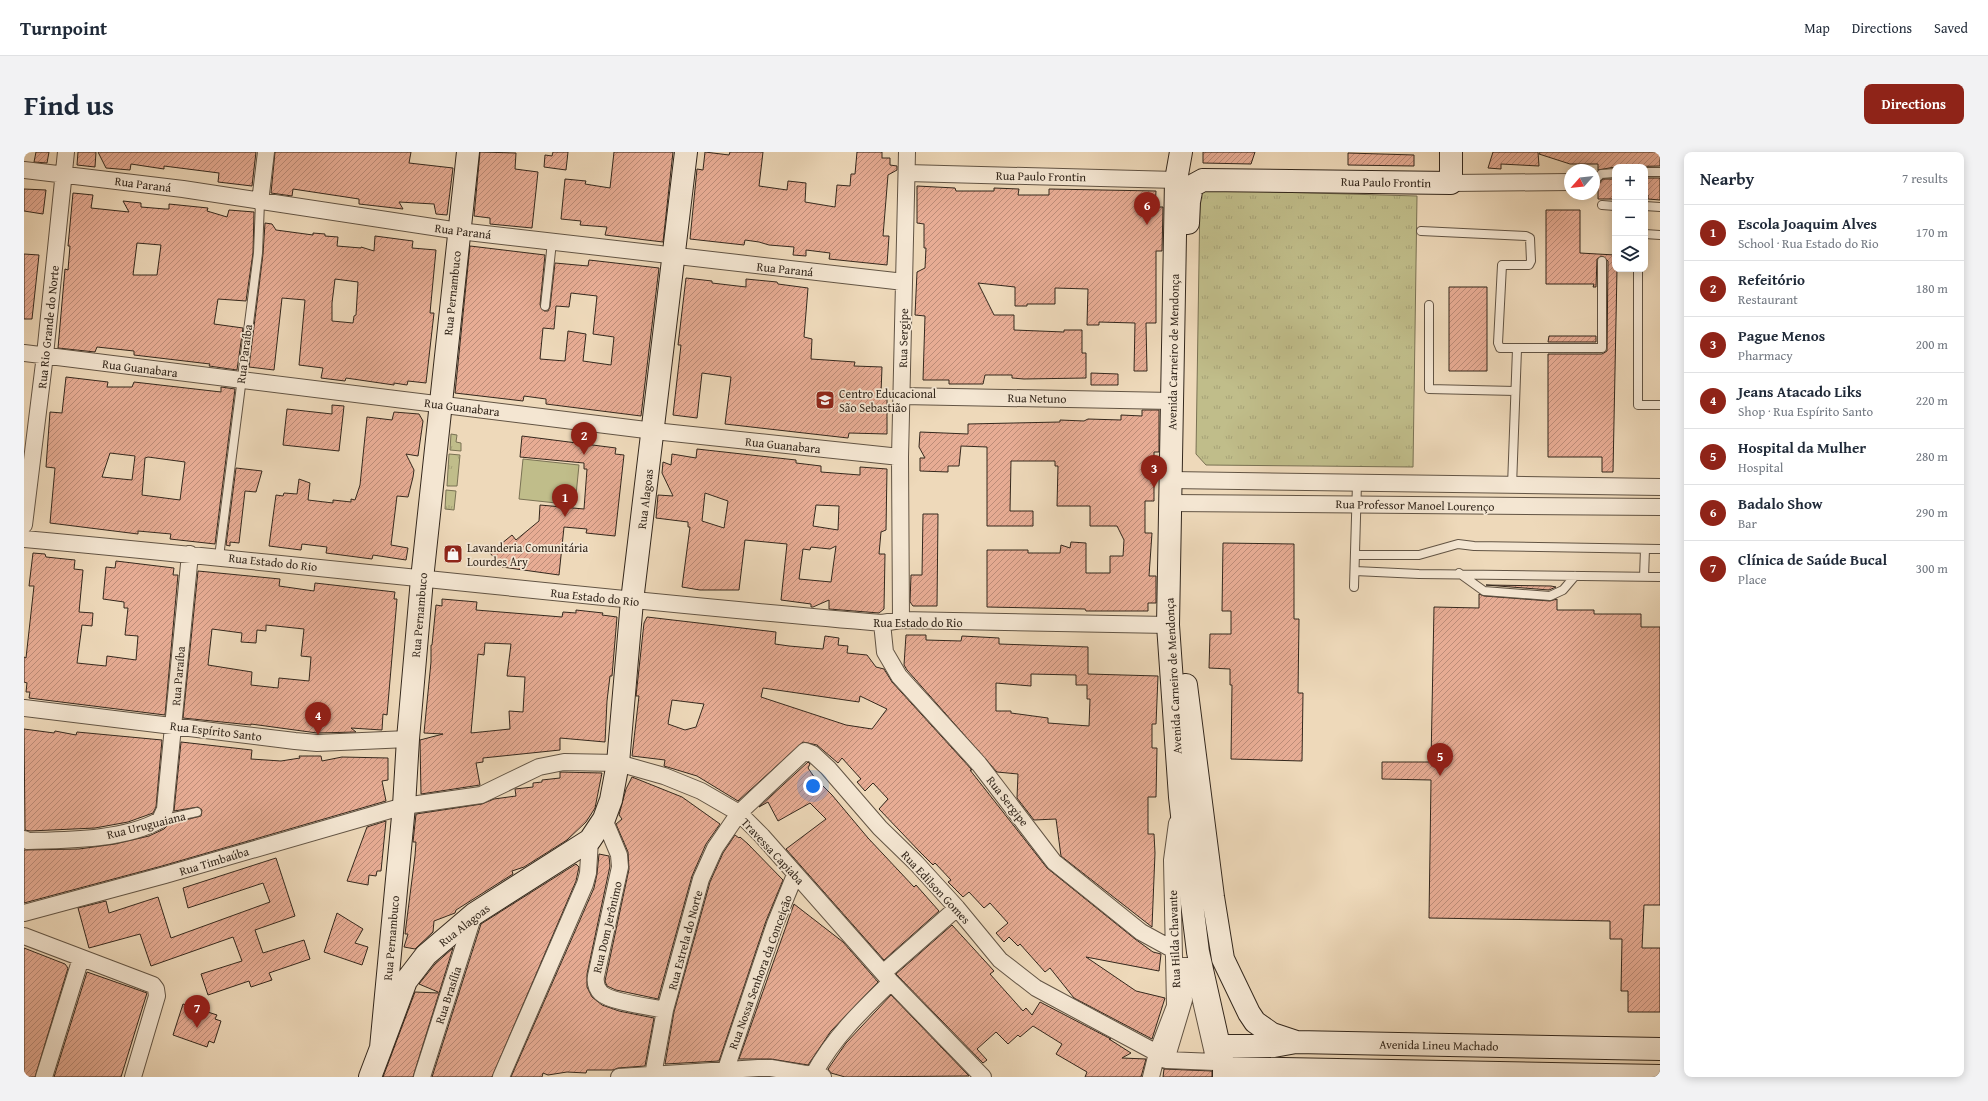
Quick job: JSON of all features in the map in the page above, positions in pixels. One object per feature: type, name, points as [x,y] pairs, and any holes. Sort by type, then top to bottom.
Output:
[{"type":"street","name":"Rua Rio Grande do Norte","points":[[24,525],[45,355],[66,152]]},
{"type":"street","name":"Rua Paraíba","points":[[260,202],[266,152]]},
{"type":"street","name":"Rua Pernambuco","points":[[370,1077],[381,1048],[404,806],[408,739],[422,579],[468,152]]},
{"type":"street","name":"Rua Alagoas","points":[[381,1048],[406,981],[426,955],[474,914],[590,840],[604,819],[611,800],[618,763],[632,601],[654,431],[686,152]]},
{"type":"street","name":"Rua Sergipe","points":[[901,620],[900,457],[907,152]]},
{"type":"street","name":"Avenida Carneiro de Mendonça","points":[[1177,480],[1172,401],[1176,180],[1181,152]]},
{"type":"street","points":[[1186,152],[1192,166],[1203,180]]},
{"type":"street","points":[[1451,152],[1451,183]]},
{"type":"street","name":"Rua Paraná","points":[[24,170],[190,190],[260,202],[459,231],[904,282]]},
{"type":"street","name":"Rua Paulo Frontin","points":[[907,173],[1176,180]]},
{"type":"street","name":"Rua Paulo Frontin","points":[[1203,180],[1451,183],[1564,182]]},
{"type":"street","name":"Avenida Carneiro de Mendonça","points":[[1203,180],[1192,186],[1189,202],[1177,480],[1183,661],[1216,916],[1223,959],[1249,1013],[1256,1022],[1272,1034],[1296,1042]]},
{"type":"street","name":"Rua Guanabara","points":[[24,353],[654,431],[900,457]]},
{"type":"street","name":"Rua Netuno","points":[[902,396],[1172,401]]},
{"type":"street","name":"Rua Professor Manoel Lourenço","points":[[1177,480],[1660,487]]},
{"type":"street","name":"Avenida Carneiro de Mendonça","points":[[1177,502],[1168,625],[1180,797],[1198,952],[1224,1073]]},
{"type":"street","name":"Rua Professor Manoel Lourenço","points":[[1177,502],[1660,508]]},
{"type":"street","name":"Rua Estado do Rio","points":[[24,539],[190,554],[692,608],[882,623],[901,620],[1168,625]]},
{"type":"street","name":"Rua Paraíba","points":[[160,820],[165,809],[190,554]]},
{"type":"street","name":"Rua Sergipe","points":[[882,623],[886,652],[899,676],[979,764],[1054,862],[1141,932],[1172,949]]},
{"type":"street","name":"Rua Espírito Santo","points":[[24,708],[317,743],[408,739]]},
{"type":"street","name":"Rua Edilson Gomes","points":[[739,813],[803,752],[809,752],[828,768],[880,828],[916,863],[957,908],[1000,960],[1036,988],[1162,1056]]},
{"type":"street","name":"Travessa Capiaba","points":[[404,806],[480,795],[517,776],[550,764],[569,762],[618,763],[701,791],[739,813],[762,836],[887,978],[983,1077]]},
{"type":"street","name":"Rua Hilda Chavante","points":[[1152,1077],[1162,1056],[1175,1006],[1172,949],[1172,860],[1180,797]]},
{"type":"street","name":"Rua Timbaúba","points":[[24,913],[165,875],[404,806]]},
{"type":"street","name":"Rua Estrela do Norte","points":[[653,1075],[665,1010],[701,879],[715,848],[739,813]]},
{"type":"street","name":"Rua Dom Jerônimo","points":[[604,819],[619,855],[620,867],[596,976],[596,985],[599,991],[608,997],[665,1010]]},
{"type":"street","name":"Rua Uruguaiana","points":[[24,839],[28,841],[98,837],[138,829],[160,820]]},
{"type":"street","points":[[501,1077],[585,884],[588,873],[590,840]]},
{"type":"street","name":"Rua Nossa Senhora da Conceição","points":[[726,1069],[775,924],[795,874]]},
{"type":"street","points":[[619,1077],[726,1069],[771,1068],[818,1076],[824,1054],[838,1036],[887,978],[957,908]]},
{"type":"street","name":"Rua Brasília","points":[[422,1077],[474,914]]},
{"type":"street","points":[[24,936],[153,985],[156,988],[157,996],[133,1077]]},
{"type":"street","points":[[391,941],[401,952],[408,955],[426,955]]},
{"type":"street","points":[[44,1077],[81,958]]},
{"type":"street","points":[[1182,966],[1192,966],[1215,1062],[1162,1056],[1184,1000],[1182,966]]},
{"type":"street","name":"Avenida Lineu Machado","points":[[1219,1046],[1274,1046],[1296,1042],[1655,1049]]},
{"type":"street","points":[[1435,1044],[1435,1074]]},
{"type":"street","points":[[1224,1073],[1655,1076],[1655,1049]]},
{"type":"lane","points":[[1600,175],[1612,172]]},
{"type":"lane","points":[[1648,172],[1660,172]]},
{"type":"lane","name":"Rua Paraíba","points":[[219,557],[258,253],[260,202]]},
{"type":"lane","points":[[1602,205],[1612,206]]},
{"type":"lane","points":[[1648,206],[1660,207]]},
{"type":"lane","points":[[1421,232],[1528,236],[1530,239],[1531,261],[1529,265],[1502,265],[1498,346],[1500,348],[1602,348],[1602,262]]},
{"type":"lane","points":[[1648,234],[1660,235]]},
{"type":"lane","points":[[545,306],[552,242]]},
{"type":"lane","points":[[1638,272],[1638,405],[1660,405]]},
{"type":"lane","points":[[1429,305],[1429,389],[1515,391]]},
{"type":"lane","points":[[1512,486],[1517,349]]},
{"type":"lane","points":[[1354,587],[1357,482]]},
{"type":"lane","points":[[1355,555],[1419,555],[1458,544],[1474,546],[1660,549]]},
{"type":"lane","points":[[1644,577],[1645,549]]},
{"type":"lane","points":[[1355,571],[1419,574],[1459,573],[1660,577]]},
{"type":"lane","points":[[1459,573],[1484,591],[1550,596],[1563,590],[1575,576]]},
{"type":"lane","name":"Rua Uruguaiana","points":[[160,820],[197,812]]},
{"type":"green space","points":[[1206,190],[1417,196],[1413,467],[1206,465],[1196,454],[1200,196]]},
{"type":"green space","points":[[451,434],[457,435],[456,442],[461,443],[461,451],[450,450]]},
{"type":"green space","points":[[449,454],[460,455],[457,486],[447,486]]},
{"type":"green space","points":[[523,459],[579,465],[575,505],[519,499]]},
{"type":"green space","points":[[446,490],[456,491],[454,510],[445,509]]},
{"type":"building","points":[[36,152],[49,152],[47,163],[34,162]]},
{"type":"building","points":[[78,152],[96,152],[95,167],[77,165]]},
{"type":"building","points":[[98,152],[256,152],[252,186],[218,182],[219,173],[164,166],[164,169],[131,164],[130,170],[106,168]]},
{"type":"building","points":[[275,152],[411,152],[409,163],[453,168],[447,215],[436,214],[434,204],[399,202],[403,209],[359,204],[359,199],[293,189],[292,196],[271,193]]},
{"type":"building","points":[[480,152],[516,153],[515,169],[538,172],[532,228],[490,224],[490,218],[474,216]]},
{"type":"building","points":[[553,152],[568,152],[566,170],[544,167],[545,155],[552,156]]},
{"type":"building","points":[[614,152],[673,152],[663,242],[605,235],[607,227],[580,225],[581,221],[561,219],[565,179],[586,181],[585,184],[610,188]]},
{"type":"building","points":[[705,152],[729,155],[730,152],[763,152],[759,186],[787,190],[788,181],[806,183],[805,202],[835,207],[837,185],[850,186],[851,174],[855,174],[857,152],[882,152],[882,158],[890,158],[890,165],[897,166],[897,170],[888,175],[883,236],[889,236],[887,265],[829,259],[830,253],[806,250],[806,256],[793,255],[794,247],[769,245],[745,240],[744,245],[690,239],[697,169],[703,170]]},
{"type":"building","points":[[1203,152],[1255,152],[1251,164],[1203,163]]},
{"type":"building","points":[[1493,152],[1538,152],[1539,166],[1501,164],[1501,169],[1488,168]]},
{"type":"building","points":[[1540,152],[1660,152],[1660,166],[1648,166],[1648,164],[1612,164],[1612,168],[1600,170],[1600,164],[1570,164],[1539,154]]},
{"type":"building","points":[[1348,153],[1414,155],[1414,166],[1348,165]]},
{"type":"building","points":[[1648,178],[1660,178],[1660,200],[1648,199]]},
{"type":"building","points":[[1603,179],[1612,179],[1612,199],[1600,199],[1600,183]]},
{"type":"building","points":[[917,186],[955,188],[956,191],[994,191],[994,188],[1019,189],[1018,195],[1049,195],[1049,189],[1156,191],[1155,207],[1163,207],[1162,251],[1156,251],[1156,323],[1146,323],[1147,371],[1134,371],[1135,323],[1099,322],[1099,325],[1087,325],[1088,289],[1055,288],[1055,304],[1027,304],[1027,306],[1015,306],[1015,287],[978,283],[994,315],[1014,315],[1014,330],[1064,332],[1064,330],[1082,330],[1082,353],[1086,353],[1086,378],[1024,379],[1012,378],[1012,375],[985,375],[983,384],[949,384],[949,380],[923,380],[925,316],[915,315],[917,272],[925,268],[926,248],[924,248],[924,224],[917,223]]},
{"type":"building","points":[[24,189],[46,190],[43,214],[24,211]]},
{"type":"building","points":[[73,193],[93,195],[91,208],[129,212],[123,201],[141,203],[141,207],[165,209],[169,209],[169,204],[208,208],[207,211],[227,217],[229,210],[254,212],[253,253],[246,301],[218,299],[214,324],[243,328],[237,370],[209,366],[210,364],[134,355],[134,351],[97,347],[95,352],[58,348],[65,269],[68,270],[70,246],[68,246]],"holes":[[[137,243],[161,245],[157,275],[133,275]]]},
{"type":"building","points":[[1546,210],[1580,210],[1580,253],[1612,255],[1612,272],[1617,272],[1613,472],[1602,472],[1602,457],[1548,457],[1548,354],[1602,354],[1607,351],[1608,261],[1602,256],[1597,259],[1596,287],[1593,287],[1594,284],[1546,284]]},
{"type":"building","points":[[265,223],[272,224],[276,230],[313,235],[313,233],[325,234],[325,236],[338,237],[337,246],[361,247],[374,251],[375,236],[413,241],[412,248],[436,250],[430,313],[434,313],[426,383],[408,381],[407,385],[394,383],[394,385],[346,378],[345,381],[321,378],[323,368],[299,365],[305,300],[282,298],[274,370],[249,367],[263,254]],"holes":[[[335,279],[358,282],[356,315],[354,316],[353,323],[332,321],[332,303]]]},
{"type":"building","points":[[470,246],[545,255],[540,305],[544,311],[548,311],[550,307],[555,263],[588,266],[589,260],[659,268],[641,416],[546,404],[546,399],[524,396],[523,401],[455,393]],"holes":[[[571,293],[597,296],[593,334],[614,337],[611,365],[583,361],[586,334],[568,331],[565,361],[540,359],[543,328],[554,329],[556,306],[569,307]]]},
{"type":"building","points":[[24,254],[39,255],[32,319],[24,319]]},
{"type":"building","points":[[686,278],[746,287],[746,279],[777,282],[778,284],[808,288],[804,337],[812,339],[811,359],[855,362],[854,366],[882,367],[881,393],[887,393],[887,434],[849,433],[848,438],[725,424],[731,377],[702,373],[697,418],[673,415],[681,345],[678,345]]},
{"type":"building","points":[[1449,287],[1487,287],[1487,371],[1449,371]]},
{"type":"building","points":[[1549,336],[1596,336],[1596,342],[1548,342]]},
{"type":"building","points":[[1091,373],[1118,374],[1118,385],[1091,385]]},
{"type":"building","points":[[66,377],[108,382],[107,387],[132,387],[134,382],[221,392],[221,387],[235,389],[215,544],[170,539],[171,534],[138,531],[138,534],[50,523],[55,468],[46,467],[50,412],[62,413]],"holes":[[[110,453],[135,456],[132,480],[102,477]],[[148,457],[185,462],[180,500],[142,495],[145,458]]]},
{"type":"building","points":[[332,405],[344,406],[339,451],[283,445],[287,409],[332,414]]},
{"type":"building","points":[[1142,410],[1159,410],[1159,452],[1154,452],[1154,501],[1145,501],[1145,533],[1152,533],[1149,576],[1156,576],[1156,603],[1148,603],[1148,611],[1086,611],[1085,609],[987,607],[987,550],[1028,550],[1028,553],[1060,553],[1061,545],[1070,548],[1071,542],[1086,543],[1086,573],[1110,573],[1110,556],[1123,556],[1124,540],[1117,526],[1090,526],[1090,506],[1057,506],[1058,466],[1055,466],[1055,461],[1011,461],[1010,511],[1033,511],[1033,526],[987,526],[987,447],[961,446],[959,466],[948,466],[948,472],[920,471],[920,458],[925,458],[919,447],[920,432],[968,434],[968,424],[1060,422],[1060,420],[1084,421],[1088,419],[1121,420],[1121,415],[1142,416]]},
{"type":"building","points":[[394,412],[419,414],[423,421],[418,456],[406,454],[414,470],[413,477],[408,497],[397,496],[391,545],[408,548],[406,560],[373,555],[372,559],[326,553],[327,547],[302,544],[301,550],[269,546],[276,495],[283,496],[284,493],[297,494],[299,479],[310,483],[308,500],[333,503],[333,500],[351,502],[351,499],[355,500],[360,485],[367,417],[392,420]]},
{"type":"building","points":[[522,436],[616,448],[615,454],[624,455],[615,536],[586,533],[587,529],[564,527],[559,575],[502,567],[490,553],[512,535],[516,540],[539,521],[540,505],[584,509],[587,469],[584,469],[584,463],[520,457]]},
{"type":"building","points":[[697,449],[796,460],[796,463],[821,466],[821,472],[860,475],[860,467],[887,469],[886,530],[881,532],[879,554],[885,554],[884,609],[879,613],[829,609],[829,600],[811,607],[811,604],[781,600],[787,544],[745,540],[739,590],[700,590],[682,587],[690,527],[688,527],[688,522],[656,518],[658,495],[673,496],[662,473],[663,462],[671,465],[672,454],[696,458]],"holes":[[[705,493],[728,501],[724,528],[702,521]],[[816,505],[839,506],[838,530],[813,526]],[[836,546],[831,582],[799,579],[803,549],[810,550],[811,547],[830,549]]]},
{"type":"building","points":[[236,468],[262,471],[256,492],[245,491],[239,543],[230,542],[230,546],[226,545]]},
{"type":"building","points":[[923,514],[938,514],[937,606],[913,606],[910,602],[911,575],[922,575]]},
{"type":"building","points":[[1223,543],[1294,544],[1294,619],[1299,619],[1298,693],[1303,693],[1302,761],[1231,759],[1232,685],[1230,685],[1230,669],[1209,668],[1210,634],[1231,634],[1231,611],[1222,611]]},
{"type":"building","points":[[33,553],[45,554],[46,557],[75,560],[74,569],[83,570],[79,612],[93,613],[92,626],[82,625],[77,663],[106,666],[107,656],[136,660],[138,636],[125,635],[128,608],[124,608],[124,602],[103,599],[106,567],[115,568],[116,561],[174,568],[173,575],[178,575],[165,715],[29,698],[30,692],[26,692],[27,683],[24,682],[24,657],[26,658],[34,586],[29,586]]},
{"type":"building","points":[[198,571],[280,579],[279,586],[314,591],[315,583],[395,592],[394,599],[397,599],[387,715],[383,714],[382,730],[351,728],[356,732],[317,733],[251,724],[183,718]],"holes":[[[266,625],[304,629],[301,656],[311,657],[309,681],[279,678],[278,688],[251,685],[252,672],[208,665],[212,629],[242,633],[241,642],[256,643],[257,630],[266,631]]]},
{"type":"building","points":[[1486,585],[1551,586],[1556,587],[1549,590]]},
{"type":"building","points":[[1479,594],[1484,596],[1550,601],[1557,599],[1557,610],[1594,610],[1594,614],[1641,614],[1641,627],[1660,627],[1660,905],[1644,905],[1642,948],[1660,948],[1660,1012],[1628,1012],[1628,991],[1621,991],[1622,939],[1610,939],[1610,921],[1429,918],[1431,780],[1382,779],[1382,762],[1431,762],[1434,607],[1479,608]]},
{"type":"building","points":[[442,599],[477,602],[476,610],[562,617],[563,612],[576,613],[576,610],[603,613],[602,615],[617,617],[612,676],[610,676],[607,701],[605,742],[560,738],[560,750],[483,758],[483,762],[476,763],[480,785],[421,794],[420,740],[443,734],[424,733],[431,662],[431,645],[436,605],[442,606]],"holes":[[[485,643],[511,644],[507,676],[525,677],[523,712],[509,711],[510,729],[471,733],[478,654],[484,655]]]},
{"type":"building","points":[[647,617],[776,632],[775,644],[823,649],[825,636],[839,638],[838,645],[848,646],[847,653],[867,655],[876,667],[884,669],[892,682],[972,770],[970,770],[1047,868],[1135,939],[1153,952],[1161,954],[1159,971],[1086,957],[1136,991],[1165,998],[1152,1039],[1074,998],[1050,968],[1045,972],[1020,944],[1018,946],[1009,937],[1004,942],[996,933],[1008,923],[990,903],[984,908],[969,892],[963,897],[948,882],[951,880],[935,863],[933,865],[879,809],[888,799],[873,783],[865,791],[857,782],[861,779],[842,758],[838,763],[817,745],[803,742],[738,801],[697,776],[664,766],[665,760],[632,756],[639,696],[636,696],[644,623]],"holes":[[[763,688],[859,702],[860,696],[887,709],[872,729],[846,725],[761,697]],[[672,700],[704,704],[696,727],[685,730],[668,724]]]},
{"type":"building","points":[[906,635],[926,635],[926,640],[961,641],[962,636],[999,638],[999,644],[1088,647],[1088,674],[1158,676],[1156,724],[1152,724],[1152,748],[1157,748],[1156,797],[1148,797],[1148,834],[1154,834],[1155,853],[1152,927],[1061,856],[1056,819],[1034,820],[1017,798],[1018,774],[997,772],[904,665]],"holes":[[[1031,674],[1076,675],[1076,685],[1087,685],[1087,699],[1090,699],[1089,726],[1048,723],[1048,718],[1011,713],[1011,711],[996,711],[996,683],[1031,686]]]},
{"type":"building","points":[[24,729],[54,733],[55,731],[76,735],[77,732],[162,740],[156,807],[153,813],[128,822],[95,828],[25,830]]},
{"type":"building","points":[[181,742],[252,750],[251,759],[281,761],[300,758],[299,756],[321,756],[322,761],[342,757],[388,758],[388,780],[382,781],[386,801],[162,866],[24,903],[24,850],[79,849],[115,844],[149,836],[164,829],[169,824],[201,816],[202,810],[198,807],[174,811]]},
{"type":"building","points":[[808,762],[810,764],[808,768],[819,784],[820,783],[832,795],[868,838],[914,887],[916,885],[939,911],[884,960],[786,849],[826,819],[810,803],[778,821],[768,802],[759,807]]},
{"type":"building","points":[[560,772],[602,773],[595,808],[586,822],[567,840],[524,867],[512,871],[513,874],[456,910],[455,913],[434,921],[433,932],[415,949],[404,947],[408,934],[405,934],[415,856],[416,842],[413,842],[416,814],[482,804],[494,799],[516,796],[515,789],[533,787],[533,783],[542,782],[542,780],[560,778]]},
{"type":"building","points":[[632,777],[682,797],[720,824],[706,844],[692,876],[658,999],[616,990],[607,986],[605,981],[629,869],[628,852],[616,824],[622,819],[619,815],[626,789]]},
{"type":"building","points":[[386,821],[381,871],[377,871],[376,876],[369,875],[368,885],[347,881],[367,827]]},
{"type":"building","points":[[735,835],[739,838],[740,837],[748,844],[783,880],[766,921],[719,1061],[665,1064],[674,1012],[710,882],[723,853]]},
{"type":"building","points":[[599,854],[609,856],[610,866],[587,974],[587,987],[592,997],[602,1005],[619,1011],[654,1018],[645,1066],[618,1068],[613,1070],[587,1070],[586,1073],[567,1072],[548,1075],[543,1073],[542,1077],[511,1077],[594,888]]},
{"type":"building","points":[[276,858],[295,916],[255,930],[263,953],[304,940],[310,959],[269,973],[272,980],[251,987],[249,981],[208,995],[201,974],[242,961],[233,937],[151,966],[140,934],[89,948],[78,908],[106,901],[109,913],[158,897],[171,938],[270,902],[263,883],[188,908],[183,888]]},
{"type":"building","points":[[576,864],[579,867],[576,881],[492,1077],[432,1077],[481,924]]},
{"type":"building","points":[[794,904],[843,942],[878,982],[831,1031],[808,1065],[771,1059],[739,1059]]},
{"type":"building","points":[[337,913],[363,929],[355,943],[368,947],[362,965],[324,952]]},
{"type":"building","points":[[952,925],[994,971],[990,974],[1023,1011],[1026,1008],[1032,1015],[1040,1002],[1111,1039],[1109,1039],[1131,1053],[1122,1058],[1146,1059],[1141,1077],[1085,1077],[1087,1072],[1056,1054],[1062,1044],[1033,1026],[1020,1037],[1018,1035],[1008,1044],[996,1032],[977,1049],[987,1060],[983,1063],[896,974]]},
{"type":"building","points":[[24,948],[65,964],[68,968],[35,1077],[24,1077]]},
{"type":"building","points":[[453,948],[413,1077],[383,1077],[415,992],[438,993],[419,984],[435,964]]},
{"type":"building","points":[[87,972],[147,993],[121,1077],[54,1077]]},
{"type":"building","points":[[891,995],[969,1076],[845,1077],[831,1073],[828,1069],[846,1043]]},
{"type":"building","points":[[183,1004],[217,1015],[215,1019],[221,1021],[214,1043],[209,1041],[207,1047],[173,1035]]},
{"type":"building","points":[[1164,1069],[1212,1071],[1212,1077],[1163,1077]]},
{"type":"place","name":"Badalo Show","points":[[1147,225]]},
{"type":"place","name":"Centro Educacional São Sebastião","points":[[825,400]]},
{"type":"place","name":"Refeitório","points":[[584,455]]},
{"type":"place","name":"Pague Menos","points":[[1154,488]]},
{"type":"place","name":"Escola Joaquim Alves","points":[[565,517]]},
{"type":"place","name":"Lavanderia Comunitária Lourdes Ary","points":[[453,554]]},
{"type":"place","name":"Jeans Atacado Liks","points":[[318,735]]},
{"type":"place","name":"Hospital da Mulher","points":[[1440,776]]},
{"type":"place","name":"Clínica de Saúde Bucal","points":[[197,1028]]}]
